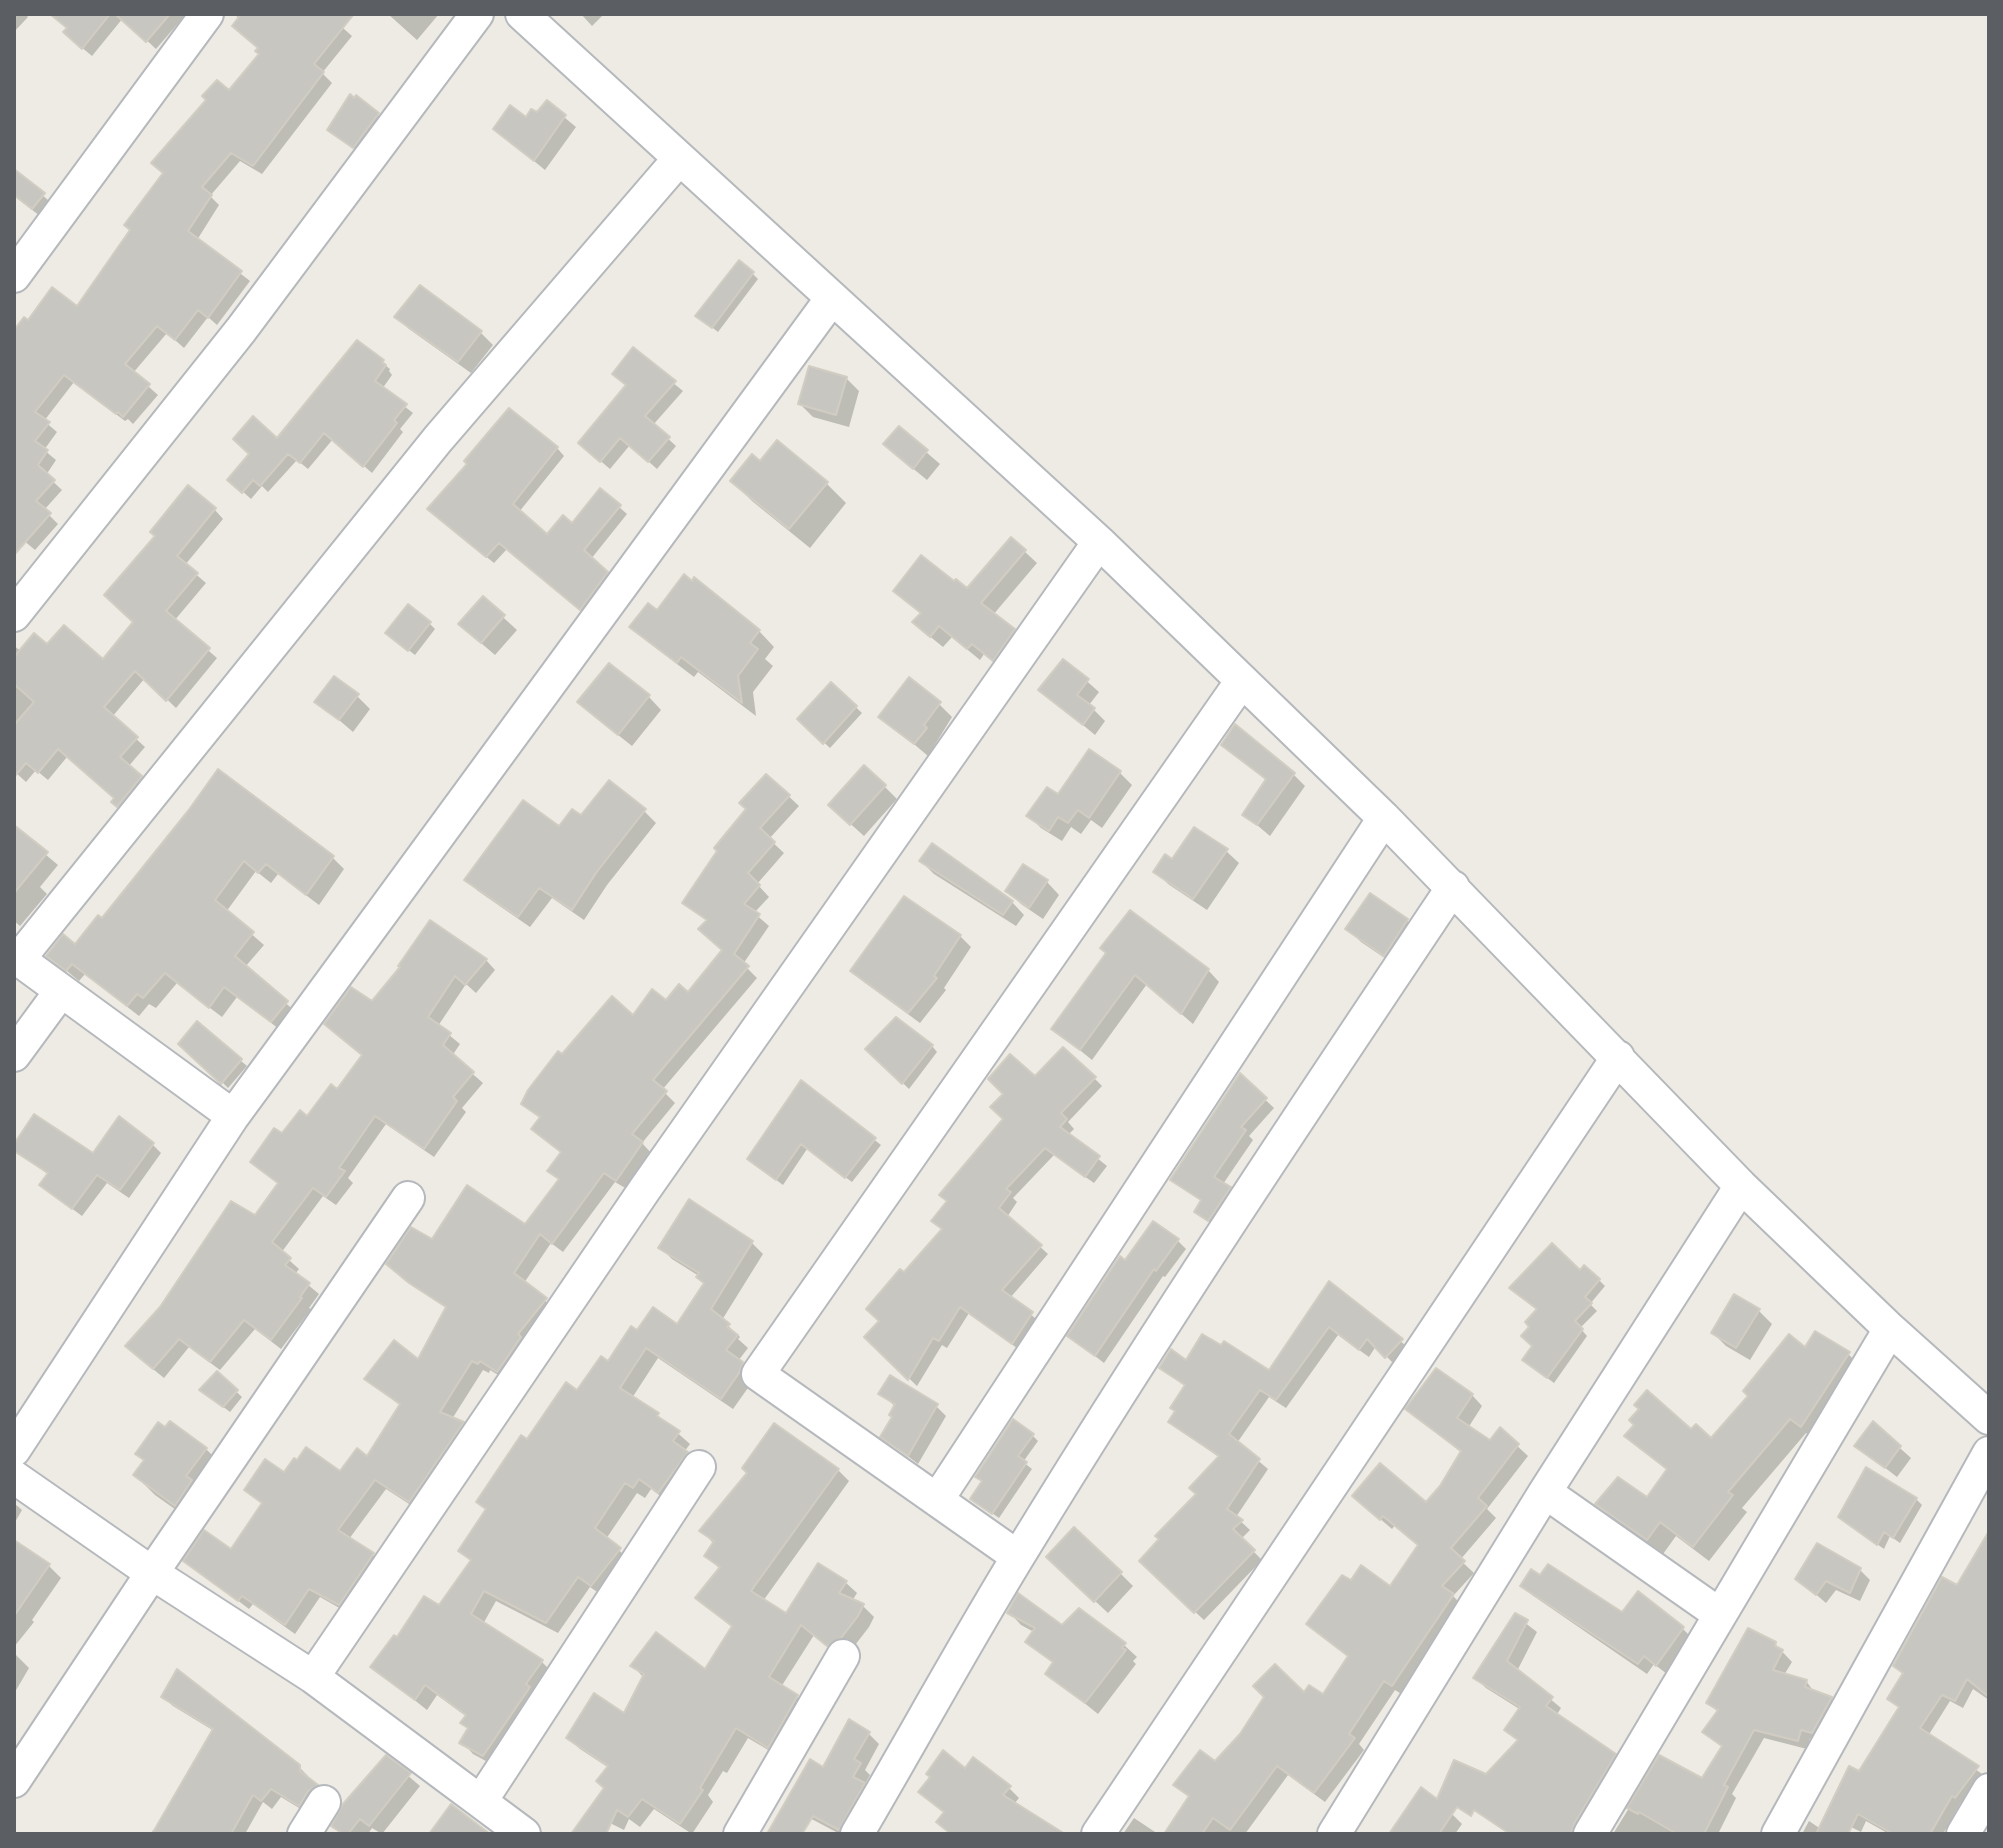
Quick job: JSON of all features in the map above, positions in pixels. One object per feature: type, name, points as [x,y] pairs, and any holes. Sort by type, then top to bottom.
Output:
[{"type":"street","points":[[14,276],[207,14]]},
{"type":"street","points":[[14,615],[241,330],[477,14]]},
{"type":"street","points":[[522,14],[1099,542],[1453,887],[1741,1186],[1890,1329],[1989,1418]]},
{"type":"street","points":[[233,1116],[16,958],[411,471],[679,159]]},
{"type":"street","points":[[14,1450],[233,1116],[832,298]]},
{"type":"street","points":[[313,1677],[645,1189],[1099,542]]},
{"type":"street","points":[[1018,1557],[758,1374],[1241,682]]},
{"type":"street","points":[[937,1500],[1384,818]]},
{"type":"street","points":[[857,1834],[1018,1557],[1279,1148],[1453,887]]},
{"type":"street","points":[[14,1055],[61,991]]},
{"type":"street","points":[[1098,1834],[1618,1057]]},
{"type":"street","points":[[1334,1834],[1545,1492],[1741,1186]]},
{"type":"street","points":[[14,1781],[408,1198]]},
{"type":"street","points":[[1590,1834],[1890,1329]]},
{"type":"street","points":[[1778,1834],[1989,1453]]},
{"type":"street","points":[[481,1801],[699,1467]]},
{"type":"street","points":[[14,1477],[152,1573],[313,1677],[524,1834]]},
{"type":"street","points":[[1545,1492],[1719,1614]]},
{"type":"street","points":[[740,1834],[843,1656]]},
{"type":"street","points":[[1963,1834],[1988,1794]]},
{"type":"street","points":[[304,1834],[324,1802]]},
{"type":"building","points":[[50,14],[110,14],[82,49],[63,32],[67,28]]},
{"type":"building","points":[[115,14],[170,14],[146,42]]},
{"type":"building","points":[[241,14],[354,14],[314,64],[324,72],[253,166],[231,153],[202,187],[212,195],[188,231],[242,271],[208,318],[198,310],[175,340],[157,326],[125,364],[150,384],[123,417],[64,375],[35,412],[50,422],[35,441],[48,450],[38,465],[55,480],[36,501],[51,513],[14,555],[14,330],[24,317],[28,320],[52,287],[77,306],[130,230],[124,225],[163,173],[151,163],[206,100],[202,96],[217,80],[229,90],[259,54],[255,51],[258,48],[232,26]]},
{"type":"building","points":[[350,94],[354,98],[356,95],[379,113],[353,148],[327,130]]},
{"type":"building","points":[[547,100],[566,115],[534,161],[493,129],[510,105],[526,117],[531,109],[537,112]]},
{"type":"building","points":[[14,169],[45,193],[32,209],[14,195]]},
{"type":"building","points":[[739,260],[754,272],[712,328],[695,316]]},
{"type":"building","points":[[420,285],[482,331],[458,362],[394,317]]},
{"type":"building","points":[[357,340],[384,360],[382,362],[386,365],[375,381],[407,404],[394,420],[397,423],[363,467],[324,433],[300,463],[288,454],[260,486],[253,480],[242,493],[227,480],[249,454],[233,439],[253,416],[277,438]]},
{"type":"building","points":[[633,347],[676,381],[645,416],[670,437],[648,462],[620,438],[600,462],[578,443],[626,385],[612,374]]},
{"type":"building","points":[[809,366],[847,377],[836,415],[798,404]]},
{"type":"building","points":[[509,408],[558,447],[513,504],[547,534],[563,515],[572,523],[600,488],[621,505],[584,550],[608,572],[580,610],[499,543],[486,557],[427,509],[467,464],[464,461]]},
{"type":"building","points":[[899,426],[928,450],[913,469],[883,444]]},
{"type":"building","points":[[777,440],[828,482],[789,529],[730,481],[752,454],[760,461]]},
{"type":"building","points":[[188,485],[216,508],[177,556],[198,573],[166,611],[210,648],[166,701],[135,671],[104,707],[138,737],[120,757],[142,776],[117,807],[111,802],[114,798],[58,749],[38,773],[26,763],[14,777],[14,725],[34,702],[14,684],[14,657],[34,633],[47,644],[64,625],[103,659],[133,622],[104,595],[155,536],[150,532]]},
{"type":"building","points":[[1011,537],[1026,550],[981,603],[1015,629],[993,661],[972,644],[967,649],[939,626],[930,637],[912,622],[921,613],[893,591],[921,555],[967,588]]},
{"type":"building","points":[[684,574],[692,581],[694,577],[760,630],[750,643],[758,649],[738,676],[742,703],[681,657],[677,663],[629,627],[648,603],[657,610]]},
{"type":"building","points":[[483,596],[505,615],[481,643],[458,624]]},
{"type":"building","points":[[408,604],[431,622],[408,651],[385,633]]},
{"type":"building","points":[[1063,659],[1089,679],[1077,695],[1095,708],[1083,725],[1038,690]]},
{"type":"building","points":[[609,663],[650,695],[618,735],[577,702]]},
{"type":"building","points":[[334,676],[359,694],[339,720],[314,702]]},
{"type":"building","points":[[909,677],[941,702],[914,744],[878,717]]},
{"type":"building","points":[[831,682],[857,706],[823,744],[797,719]]},
{"type":"building","points":[[1235,724],[1295,773],[1257,825],[1242,815],[1266,779],[1221,745]]},
{"type":"building","points":[[1089,749],[1121,771],[1089,818],[1078,810],[1068,823],[1058,817],[1049,831],[1026,816],[1047,787],[1058,794]]},
{"type":"building","points":[[864,765],[886,785],[850,825],[828,805]]},
{"type":"building","points":[[218,769],[334,856],[306,895],[266,864],[258,873],[244,861],[215,900],[254,932],[235,956],[288,1001],[271,1022],[224,987],[209,1008],[165,973],[143,998],[137,994],[127,1006],[72,964],[66,971],[46,956],[63,934],[75,944],[98,915],[102,918]]},
{"type":"building","points":[[766,774],[790,795],[760,828],[775,842],[748,873],[760,885],[744,904],[760,914],[734,954],[749,966],[653,1080],[667,1091],[632,1134],[643,1142],[616,1181],[604,1173],[552,1244],[540,1234],[514,1273],[547,1298],[518,1334],[521,1337],[497,1372],[480,1361],[478,1364],[472,1361],[440,1412],[464,1422],[409,1502],[375,1480],[338,1530],[374,1553],[339,1605],[309,1589],[285,1625],[242,1596],[238,1601],[183,1561],[204,1530],[231,1549],[262,1503],[244,1490],[265,1459],[284,1472],[306,1447],[340,1471],[357,1448],[367,1456],[400,1404],[364,1379],[394,1340],[418,1359],[446,1307],[386,1264],[411,1227],[432,1239],[467,1185],[525,1224],[559,1179],[547,1171],[561,1152],[531,1129],[540,1117],[521,1104],[528,1090],[558,1051],[562,1054],[612,996],[633,1015],[652,989],[666,1000],[679,984],[688,992],[722,950],[698,929],[707,920],[682,903],[717,851],[714,848],[746,809],[739,803]]},
{"type":"building","points":[[609,780],[646,809],[596,873],[572,910],[539,888],[518,917],[464,880],[523,800],[559,826],[572,809],[581,815]]},
{"type":"building","points":[[14,825],[48,852],[14,893]]},
{"type":"building","points":[[1194,827],[1228,849],[1193,899],[1153,872],[1165,854],[1172,859]]},
{"type":"building","points":[[932,843],[1013,901],[1003,915],[919,861]]},
{"type":"building","points":[[1023,864],[1048,880],[1029,908],[1005,891]]},
{"type":"building","points":[[1370,893],[1408,919],[1384,956],[1345,929]]},
{"type":"building","points":[[904,896],[961,935],[934,976],[937,978],[908,1013],[850,971]]},
{"type":"building","points":[[1130,910],[1209,969],[1181,1014],[1135,975],[1080,1050],[1051,1029],[1106,953],[1100,948]]},
{"type":"building","points":[[430,920],[487,959],[465,985],[455,976],[428,1017],[451,1033],[443,1045],[474,1072],[453,1097],[457,1101],[424,1149],[375,1116],[339,1168],[345,1171],[326,1197],[313,1188],[272,1242],[291,1258],[285,1265],[310,1283],[271,1340],[244,1320],[210,1362],[179,1339],[153,1369],[125,1346],[160,1307],[231,1201],[255,1215],[278,1183],[250,1162],[274,1128],[282,1133],[300,1110],[307,1116],[331,1084],[337,1089],[362,1055],[324,1024],[351,987],[372,1001],[400,967]]},
{"type":"building","points":[[896,1017],[933,1045],[902,1084],[865,1049]]},
{"type":"building","points":[[197,1021],[242,1059],[221,1084],[178,1044]]},
{"type":"building","points":[[1063,1047],[1096,1077],[1061,1113],[1067,1119],[1060,1127],[1100,1156],[1085,1177],[1045,1148],[1006,1189],[1011,1192],[999,1208],[1042,1245],[1002,1290],[1033,1312],[1012,1344],[960,1307],[939,1341],[933,1338],[908,1380],[864,1337],[879,1321],[866,1309],[900,1269],[904,1272],[942,1229],[931,1221],[947,1201],[939,1195],[1003,1119],[990,1107],[1003,1094],[988,1079],[1010,1054],[1035,1076]]},
{"type":"building","points":[[1240,1073],[1267,1098],[1241,1127],[1246,1130],[1214,1177],[1231,1187],[1208,1221],[1194,1212],[1201,1200],[1170,1180]]},
{"type":"building","points":[[801,1080],[876,1138],[845,1178],[801,1144],[776,1180],[747,1159]]},
{"type":"building","points":[[34,1114],[93,1153],[119,1116],[154,1143],[120,1190],[97,1175],[72,1209],[39,1185],[48,1173],[14,1151],[14,1144]]},
{"type":"building","points":[[689,1199],[753,1241],[711,1309],[738,1335],[726,1350],[743,1362],[739,1373],[721,1399],[646,1348],[620,1388],[680,1431],[673,1441],[688,1452],[658,1493],[639,1479],[633,1488],[625,1483],[595,1528],[621,1548],[591,1586],[578,1577],[546,1623],[484,1591],[471,1614],[543,1660],[526,1684],[530,1687],[483,1756],[459,1743],[468,1728],[460,1723],[466,1715],[425,1685],[415,1700],[370,1667],[394,1635],[397,1637],[424,1596],[439,1605],[471,1560],[458,1551],[486,1509],[476,1502],[521,1435],[527,1439],[566,1382],[577,1390],[601,1356],[608,1361],[631,1326],[637,1330],[653,1307],[677,1324],[704,1283],[696,1277],[699,1273],[658,1248]]},
{"type":"building","points":[[1153,1221],[1179,1239],[1156,1271],[1154,1269],[1095,1356],[1067,1336],[1120,1256],[1125,1260]]},
{"type":"building","points":[[1552,1243],[1580,1270],[1584,1265],[1600,1279],[1585,1297],[1592,1303],[1575,1321],[1583,1329],[1547,1378],[1522,1360],[1532,1346],[1521,1336],[1529,1327],[1525,1322],[1537,1309],[1509,1288]]},
{"type":"building","points":[[1329,1281],[1403,1339],[1385,1358],[1367,1339],[1359,1350],[1329,1327],[1276,1400],[1260,1390],[1229,1434],[1260,1459],[1227,1509],[1243,1520],[1233,1529],[1255,1550],[1194,1613],[1139,1561],[1159,1539],[1155,1536],[1196,1494],[1189,1488],[1219,1456],[1168,1422],[1175,1411],[1170,1408],[1185,1385],[1159,1368],[1171,1349],[1186,1360],[1202,1334],[1221,1345],[1224,1341],[1269,1370]]},
{"type":"building","points":[[1734,1294],[1760,1309],[1736,1348],[1711,1333]]},
{"type":"building","points":[[1815,1331],[1850,1352],[1801,1427],[1790,1419],[1728,1492],[1733,1495],[1693,1547],[1660,1522],[1647,1540],[1595,1504],[1618,1477],[1647,1497],[1667,1469],[1624,1436],[1634,1425],[1629,1420],[1639,1409],[1634,1405],[1647,1390],[1691,1429],[1696,1424],[1711,1438],[1748,1396],[1743,1391],[1789,1334],[1805,1347]]},
{"type":"building","points":[[1436,1368],[1473,1394],[1457,1418],[1490,1440],[1500,1427],[1519,1444],[1478,1498],[1487,1506],[1451,1548],[1465,1561],[1442,1586],[1454,1594],[1392,1686],[1384,1681],[1349,1734],[1355,1738],[1314,1793],[1277,1766],[1230,1830],[1213,1818],[1202,1834],[1164,1834],[1189,1796],[1173,1785],[1200,1750],[1215,1761],[1240,1734],[1264,1697],[1253,1686],[1275,1664],[1304,1692],[1309,1685],[1323,1694],[1348,1656],[1306,1624],[1342,1575],[1351,1580],[1361,1565],[1390,1586],[1418,1545],[1383,1516],[1380,1520],[1352,1496],[1380,1463],[1426,1502],[1440,1486],[1461,1451],[1405,1409]]},
{"type":"building","points":[[217,1371],[238,1390],[223,1407],[199,1390]]},
{"type":"building","points":[[890,1375],[938,1404],[908,1456],[880,1437],[892,1417],[889,1415],[895,1404],[878,1394]]},
{"type":"building","points":[[1013,1419],[1034,1434],[1018,1456],[1027,1462],[992,1514],[970,1499],[982,1481],[975,1477]]},
{"type":"building","points":[[170,1421],[207,1448],[186,1476],[192,1480],[175,1506],[133,1475],[144,1460],[135,1454],[158,1422],[165,1427]]},
{"type":"building","points":[[1873,1421],[1901,1446],[1885,1468],[1854,1446]]},
{"type":"building","points":[[774,1423],[839,1469],[751,1591],[786,1613],[818,1563],[847,1581],[839,1593],[864,1604],[841,1638],[827,1646],[801,1625],[769,1677],[798,1695],[768,1748],[736,1728],[700,1788],[703,1790],[680,1824],[642,1799],[628,1817],[617,1810],[606,1834],[571,1834],[604,1788],[596,1781],[608,1766],[566,1738],[594,1693],[624,1713],[644,1674],[630,1666],[656,1632],[705,1669],[732,1626],[695,1598],[720,1567],[704,1556],[714,1541],[699,1531],[747,1473],[742,1468]]},
{"type":"building","points":[[1866,1467],[1917,1498],[1893,1538],[1884,1532],[1877,1545],[1838,1517]]},
{"type":"building","points":[[1074,1527],[1122,1572],[1094,1602],[1046,1557]]},
{"type":"building","points":[[1989,1531],[1989,1697],[1967,1679],[1955,1701],[1942,1695],[1920,1728],[1979,1766],[1955,1798],[1952,1796],[1930,1834],[1893,1834],[1858,1814],[1848,1834],[1816,1834],[1849,1766],[1859,1771],[1899,1707],[1887,1699],[1903,1673],[1893,1666],[1942,1577],[1957,1585]]},
{"type":"building","points":[[14,1540],[50,1564],[14,1616]]},
{"type":"building","points":[[1817,1543],[1861,1568],[1850,1593],[1826,1581],[1816,1595],[1795,1579]]},
{"type":"building","points":[[1548,1564],[1622,1612],[1638,1591],[1684,1627],[1656,1666],[1644,1656],[1638,1664],[1520,1586],[1531,1569],[1540,1575]]},
{"type":"building","points":[[1018,1593],[1062,1625],[1079,1608],[1126,1643],[1122,1648],[1126,1650],[1085,1703],[1045,1674],[1053,1662],[1025,1642],[1035,1628],[1007,1613]]},
{"type":"building","points":[[1515,1613],[1528,1620],[1507,1661],[1553,1697],[1546,1706],[1616,1754],[1571,1834],[1510,1834],[1474,1810],[1471,1816],[1457,1807],[1439,1834],[1389,1834],[1421,1787],[1437,1799],[1454,1760],[1486,1774],[1518,1740],[1504,1730],[1520,1707],[1473,1678]]},
{"type":"building","points":[[1748,1628],[1776,1642],[1775,1646],[1783,1650],[1773,1670],[1807,1680],[1805,1687],[1832,1697],[1812,1733],[1801,1730],[1798,1741],[1754,1730],[1724,1785],[1728,1787],[1704,1834],[1677,1834],[1627,1808],[1659,1755],[1702,1778],[1722,1746],[1702,1732],[1718,1710],[1706,1703]]},
{"type":"building","points":[[177,1669],[300,1765],[300,1771],[318,1785],[308,1791],[299,1806],[271,1789],[261,1801],[253,1795],[231,1834],[152,1834],[213,1729],[161,1697]]},
{"type":"building","points":[[849,1719],[870,1732],[854,1759],[861,1763],[853,1777],[865,1783],[839,1830],[813,1816],[802,1834],[767,1834],[810,1759],[823,1767]]},
{"type":"building","points":[[943,1750],[965,1768],[973,1757],[1011,1786],[1003,1795],[1065,1834],[951,1834],[936,1822],[944,1812],[918,1792],[930,1777],[926,1774]]},
{"type":"building","points":[[386,1755],[411,1773],[369,1826],[360,1819],[348,1834],[343,1834],[331,1826],[343,1804]]},
{"type":"building","points":[[451,1804],[490,1834],[429,1834]]}]
